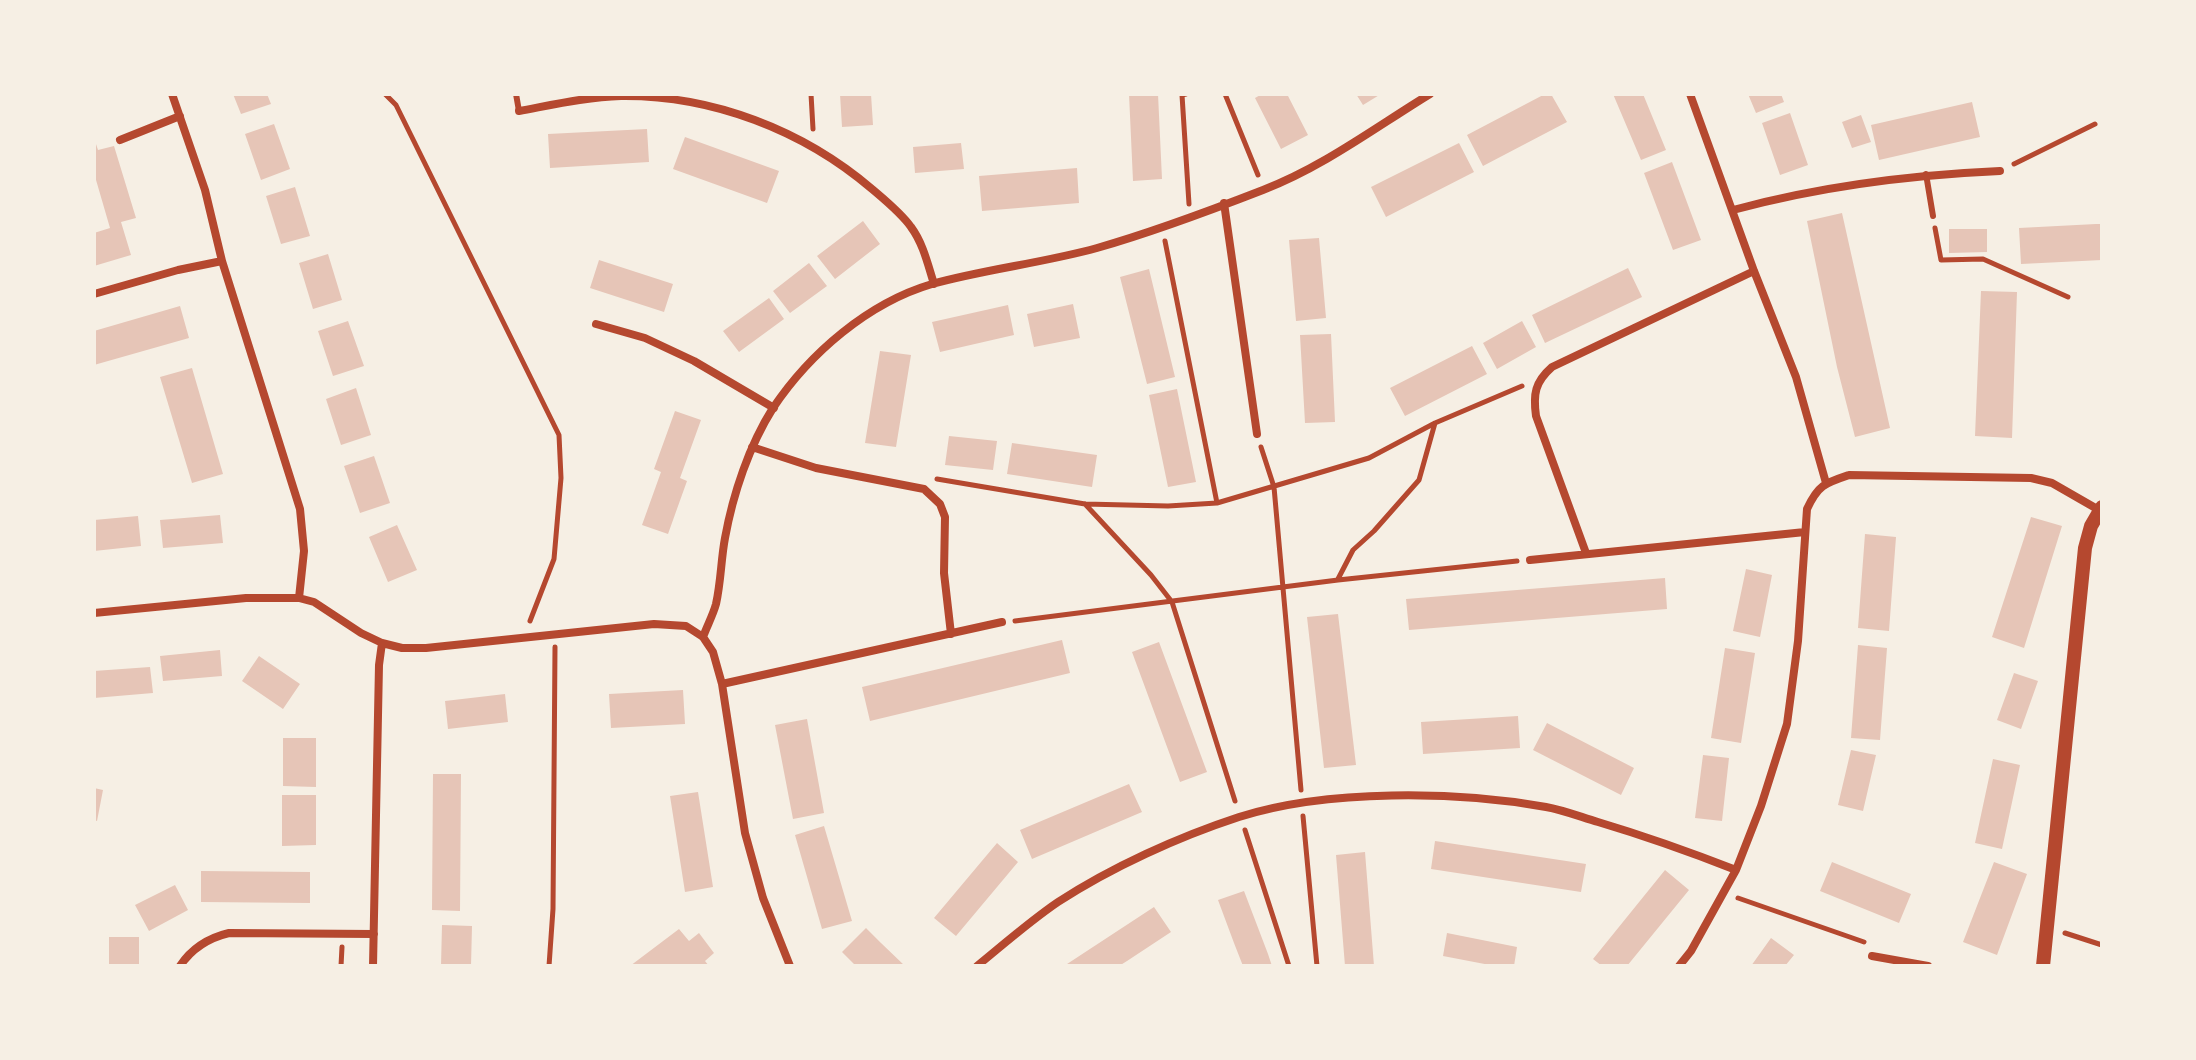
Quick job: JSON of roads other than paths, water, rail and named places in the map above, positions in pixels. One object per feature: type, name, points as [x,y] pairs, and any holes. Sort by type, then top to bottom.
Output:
[{"type":"street","points":[[172,94],[205,190],[222,261],[300,509],[304,551],[299,598]]},
{"type":"street","points":[[703,637],[716,604],[725,536],[752,447],[774,408],[818,356],[856,322],[884,304],[934,284],[1096,248],[1265,190],[1323,161],[1430,94]]},
{"type":"street","points":[[1690,94],[1796,377],[1826,483]]},
{"type":"street","points":[[519,111],[620,96],[667,98],[703,104],[761,121],[806,144],[858,177],[898,212],[913,229],[934,284]]},
{"type":"street","points":[[120,140],[180,116]]},
{"type":"street","points":[[1733,210],[1797,193],[1926,174],[2000,171]]},
{"type":"street","points":[[1224,203],[1257,434]]},
{"type":"street","points":[[94,294],[222,261]]},
{"type":"street","points":[[1586,553],[1536,416],[1534,393],[1539,379],[1552,367],[1754,271]]},
{"type":"street","points":[[596,324],[645,338],[682,355],[774,408]]},
{"type":"street","points":[[752,447],[816,468],[924,489],[940,504],[945,517],[944,573],[951,634]]},
{"type":"street","points":[[1679,966],[1691,951],[1736,870],[1761,806],[1787,724],[1798,641],[1807,509],[1815,492],[1826,483],[1849,475],[2031,478],[2052,483],[2100,508],[2085,548],[2043,966]]},
{"type":"street","points":[[1530,560],[1805,532]]},
{"type":"street","points":[[94,613],[246,598],[299,598],[314,602],[361,633],[402,648],[654,624],[686,626],[703,637],[713,652],[722,684],[745,833],[763,898],[790,966]]},
{"type":"street","points":[[722,684],[1002,622]]},
{"type":"street","points":[[373,966],[382,643]]},
{"type":"street","points":[[977,966],[1021,929],[1072,895],[1161,849],[1240,817],[1302,804],[1374,796],[1461,797],[1547,807],[1661,841],[1736,870]]},
{"type":"street","points":[[180,966],[187,954],[201,944],[229,933],[374,934]]},
{"type":"street","points":[[1872,956],[1928,966]]},
{"type":"lane","points":[[516,94],[519,111]]},
{"type":"lane","points":[[1926,174],[1933,216]]}]
